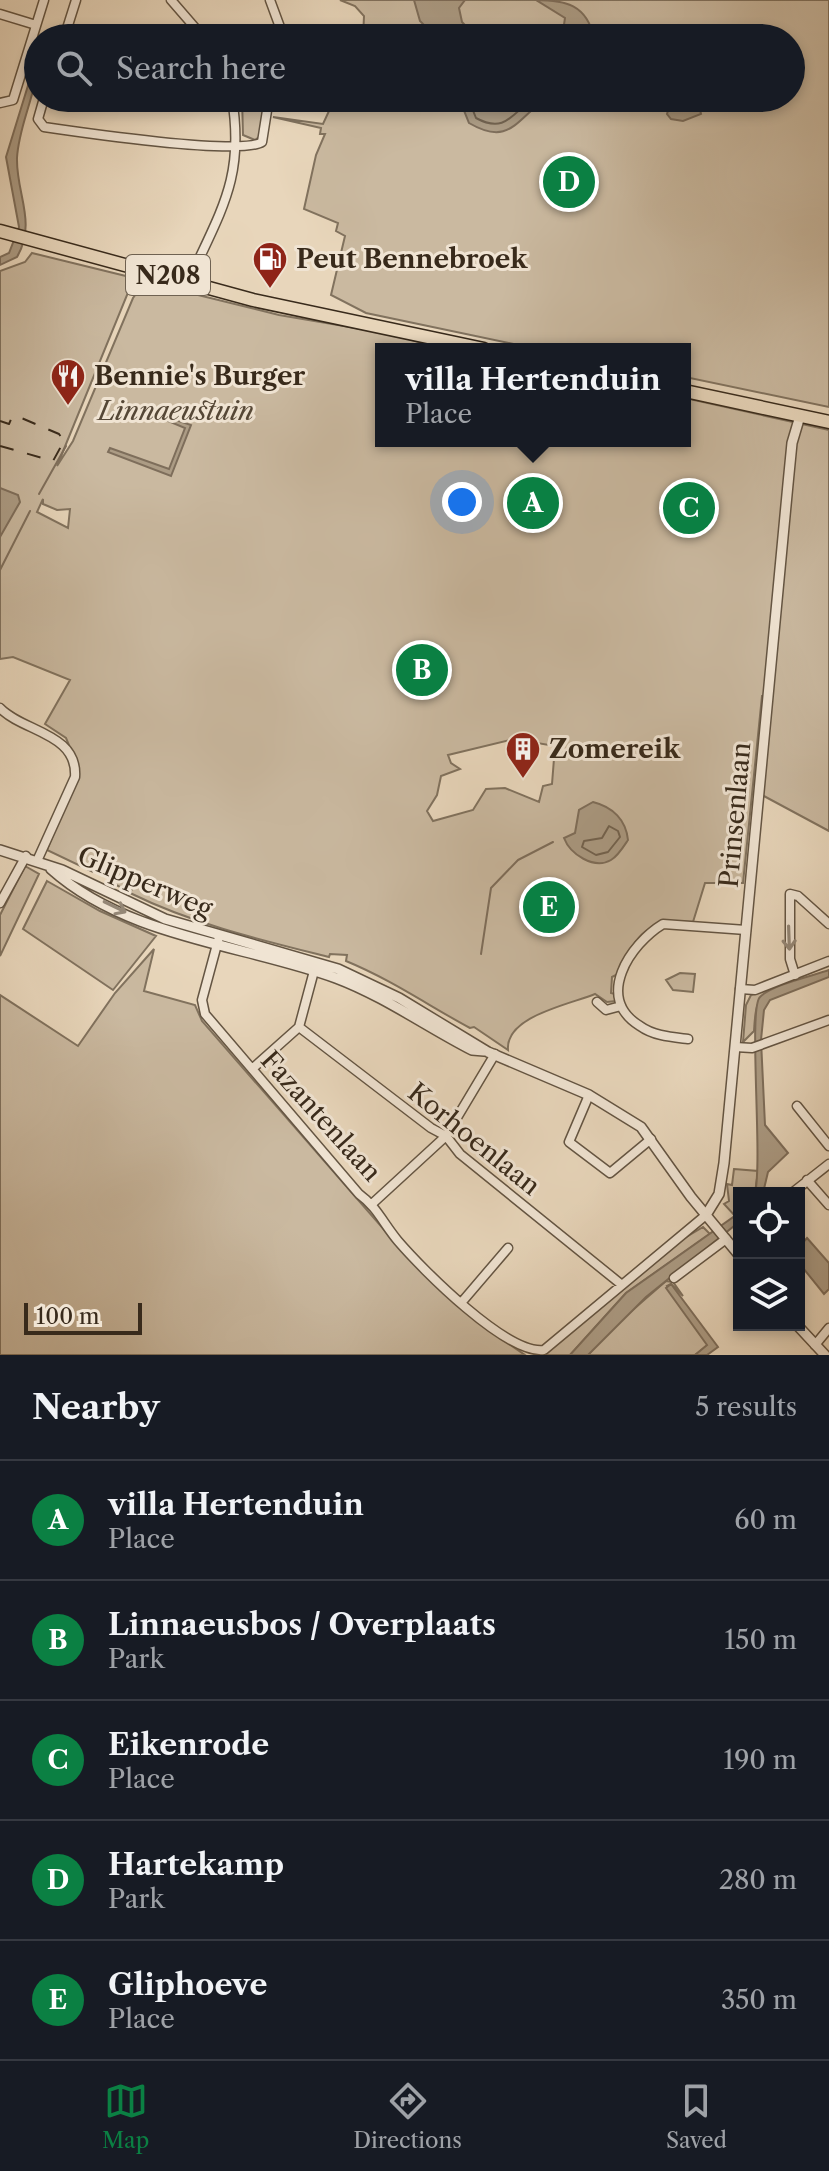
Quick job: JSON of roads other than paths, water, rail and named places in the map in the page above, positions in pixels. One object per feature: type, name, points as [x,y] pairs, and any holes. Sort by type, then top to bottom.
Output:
[{"type":"main road","name":"N208","points":[[0,231],[306,312],[455,343]]},
{"type":"main road","points":[[691,392],[829,422]]},
{"type":"street","points":[[36,24],[44,0]]},
{"type":"street","points":[[68,24],[76,0]]},
{"type":"street","points":[[171,0],[192,24]]},
{"type":"street","points":[[270,0],[279,24]]},
{"type":"street","points":[[0,14],[33,24]]},
{"type":"street","points":[[0,103],[13,100],[24,64]]},
{"type":"street","points":[[40,112],[38,119],[44,127],[135,139],[255,147],[262,142],[267,112]]},
{"type":"street","points":[[189,281],[224,206],[238,146],[234,112]]},
{"type":"street","name":"Prinsenlaan","points":[[706,1215],[716,1203],[722,1179],[792,443],[800,416]]},
{"type":"street","points":[[0,708],[61,744],[71,754],[75,767],[75,777],[37,861]]},
{"type":"street","name":"Glipperweg","points":[[0,850],[26,856],[218,940],[316,966],[399,998],[491,1053],[589,1095],[634,1120],[733,1248]]},
{"type":"street","points":[[0,903],[26,856]]},
{"type":"street","points":[[795,975],[790,959],[790,894],[802,900],[829,924]]},
{"type":"street","points":[[688,1039],[653,1034],[636,1024],[621,1006],[625,960],[638,943],[663,924],[746,930]]},
{"type":"street","name":"Fazantenlaan","points":[[218,940],[202,1000],[203,1009],[359,1194],[373,1203],[399,1241],[461,1303],[519,1349],[540,1352],[706,1215]]},
{"type":"street","points":[[740,989],[755,990],[829,961]]},
{"type":"street","points":[[252,1069],[299,1027],[316,966]]},
{"type":"street","points":[[597,1002],[606,1010],[621,1006]]},
{"type":"street","points":[[735,1047],[752,1048],[829,1020]]},
{"type":"street","name":"Korhoenlaan","points":[[299,1027],[431,1128],[446,1136],[460,1154],[622,1285]]},
{"type":"street","points":[[373,1203],[446,1136],[491,1053]]},
{"type":"street","points":[[589,1095],[569,1142],[610,1173],[651,1139]]},
{"type":"street","points":[[797,1106],[829,1146]]},
{"type":"street","points":[[799,1187],[829,1164]]},
{"type":"street","points":[[807,1180],[829,1205]]},
{"type":"street","points":[[674,1278],[726,1239]]},
{"type":"street","points":[[461,1303],[508,1248]]},
{"type":"street","points":[[815,1345],[829,1328]]},
{"type":"street","points":[[802,1331],[825,1355]]},
{"type":"water","points":[[414,0],[465,0],[459,8],[464,24],[423,24]]},
{"type":"water","points":[[536,0],[566,3],[580,11],[589,24],[564,24],[565,18]]},
{"type":"water","points":[[24,98],[24,112],[27,112],[17,158],[25,232],[17,257],[0,265],[0,257],[9,253],[19,227],[6,157]]},
{"type":"water","points":[[465,112],[530,112],[504,131],[483,130],[469,123]]},
{"type":"water","points":[[667,114],[701,114],[683,121],[671,119]]},
{"type":"water","points":[[123,402],[191,425],[171,476],[108,452],[110,448],[169,469],[185,428]]},
{"type":"water","points":[[0,488],[18,495],[20,502],[0,537]]},
{"type":"water","points":[[593,802],[617,815],[627,833],[628,840],[621,851],[604,863],[583,859],[571,850],[564,838],[575,833],[579,810]]},
{"type":"water","points":[[829,970],[829,977],[770,1000],[764,1010],[761,1040],[765,1125],[788,1153],[768,1172],[764,1187],[756,1187],[757,1007],[760,997],[782,985]]},
{"type":"water","points":[[733,1217],[733,1227],[646,1297],[588,1355],[570,1355],[626,1293]]},
{"type":"water","points":[[807,1238],[829,1263],[829,1289],[824,1294],[805,1270]]},
{"type":"water","points":[[671,1284],[718,1347],[707,1355],[695,1355],[707,1345],[666,1288]]},
{"type":"waterway","points":[[39,494],[66,446]]},
{"type":"waterway","points":[[0,570],[30,511]]},
{"type":"waterway","points":[[481,954],[491,888],[518,860],[553,842]]},
{"type":"railway","points":[[0,421],[9,424],[12,417],[19,417],[59,434],[64,441],[53,461],[0,446]]},
{"type":"place","name":"Hartekamp","points":[[569,182]]},
{"type":"place","name":"Peut Bennebroek","points":[[270,290]]},
{"type":"place","name":"Bennie's Burger","points":[[68,407]]},
{"type":"place","name":"villa Hertenduin","points":[[533,503]]},
{"type":"place","name":"Eikenrode","points":[[689,508]]},
{"type":"place","name":"Linnaeusbos / Overplaats","points":[[422,670]]},
{"type":"place","name":"Zomereik","points":[[523,780]]},
{"type":"place","name":"Gliphoeve","points":[[549,907]]},
{"type":"park label","name":"Linnaeustuin","points":[[176,411]]}]
